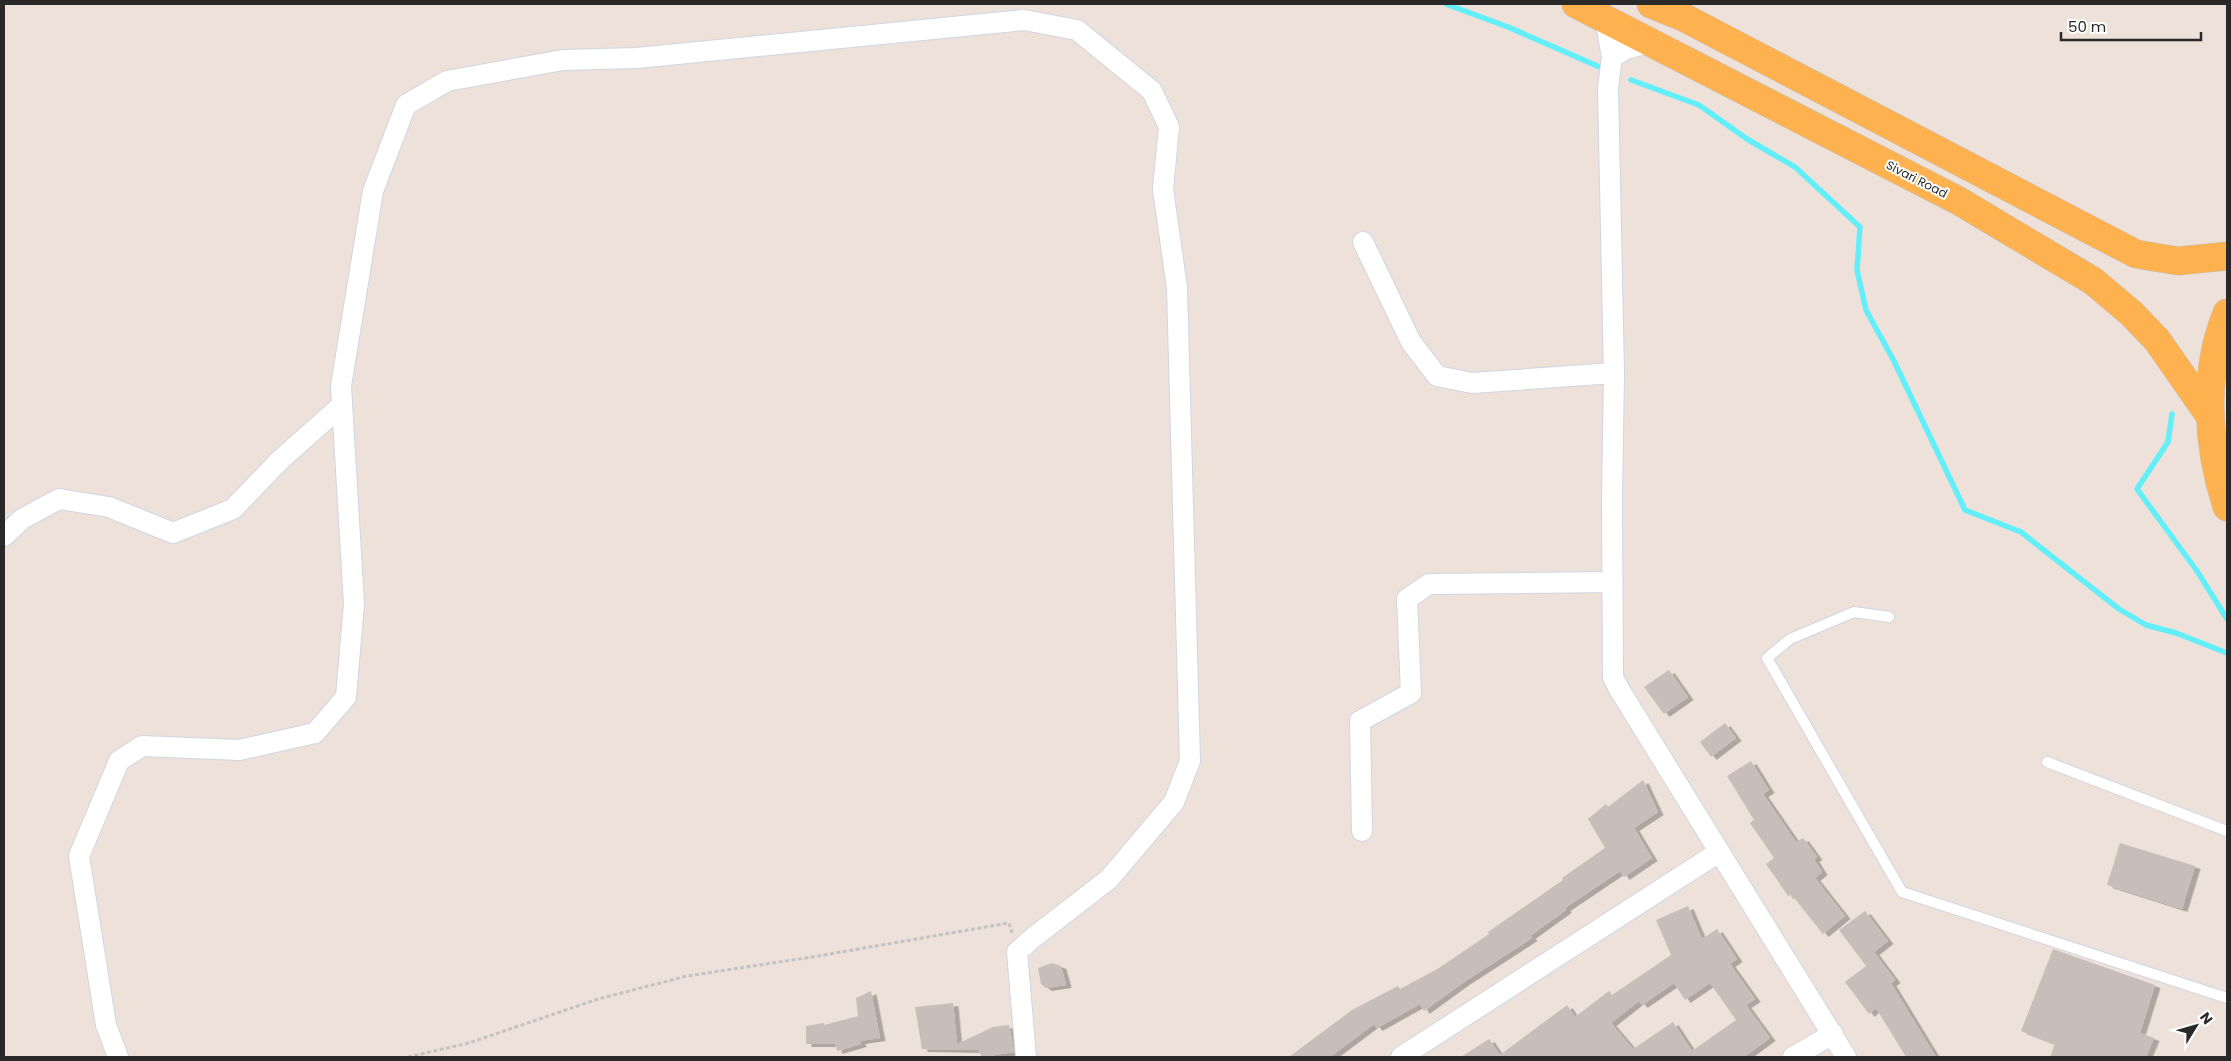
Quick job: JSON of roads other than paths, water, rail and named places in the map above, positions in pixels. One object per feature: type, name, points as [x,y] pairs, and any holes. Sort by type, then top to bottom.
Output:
[{"type":"main road","name":"Sivari Road","points":[[1576,4],[1960,201],[2093,281],[2132,313],[2157,340],[2210,416]]},
{"type":"main road","points":[[1651,4],[1683,17],[2136,254],[2178,261],[2227,256]]},
{"type":"main road","points":[[2227,313],[2213,369],[2210,416],[2217,476],[2227,507]]},
{"type":"street","points":[[1605,19],[1612,57],[1608,88],[1614,373],[1613,676],[1846,1057]]},
{"type":"street","points":[[118,1057],[106,1025],[79,856],[119,761],[142,746],[239,750],[315,733],[346,698],[354,604],[340,386],[373,191],[406,105],[448,81],[563,60],[637,58],[1024,20],[1077,30],[1152,91],[1169,126],[1163,189],[1177,288],[1190,761],[1174,802],[1109,879],[1017,952],[1026,1057]]},
{"type":"street","points":[[1612,57],[1626,49],[1651,42]]},
{"type":"street","points":[[1363,242],[1411,342],[1437,376],[1472,383],[1614,373]]},
{"type":"street","points":[[4,536],[22,519],[59,500],[110,507],[172,533],[233,510],[279,461],[342,405]]},
{"type":"street","points":[[1362,831],[1360,721],[1411,693],[1407,599],[1429,584],[1612,582]]},
{"type":"street","points":[[1401,1057],[1719,852]]},
{"type":"street","points":[[1793,1057],[1833,1034]]},
{"type":"lane","points":[[1889,617],[1854,612],[1790,638],[1767,658],[1902,892],[2227,998]]},
{"type":"lane","points":[[2047,762],[2227,831]]},
{"type":"waterway","points":[[1446,4],[1508,27],[1602,68]]},
{"type":"waterway","points":[[1631,80],[1699,105],[1747,139],[1795,167],[1860,227],[1857,270],[1866,310],[1894,361],[1965,510],[2021,532],[2119,609],[2146,625],[2176,633],[2227,653]]},
{"type":"waterway","points":[[2172,414],[2168,442],[2137,489],[2197,571],[2227,619]]}]
